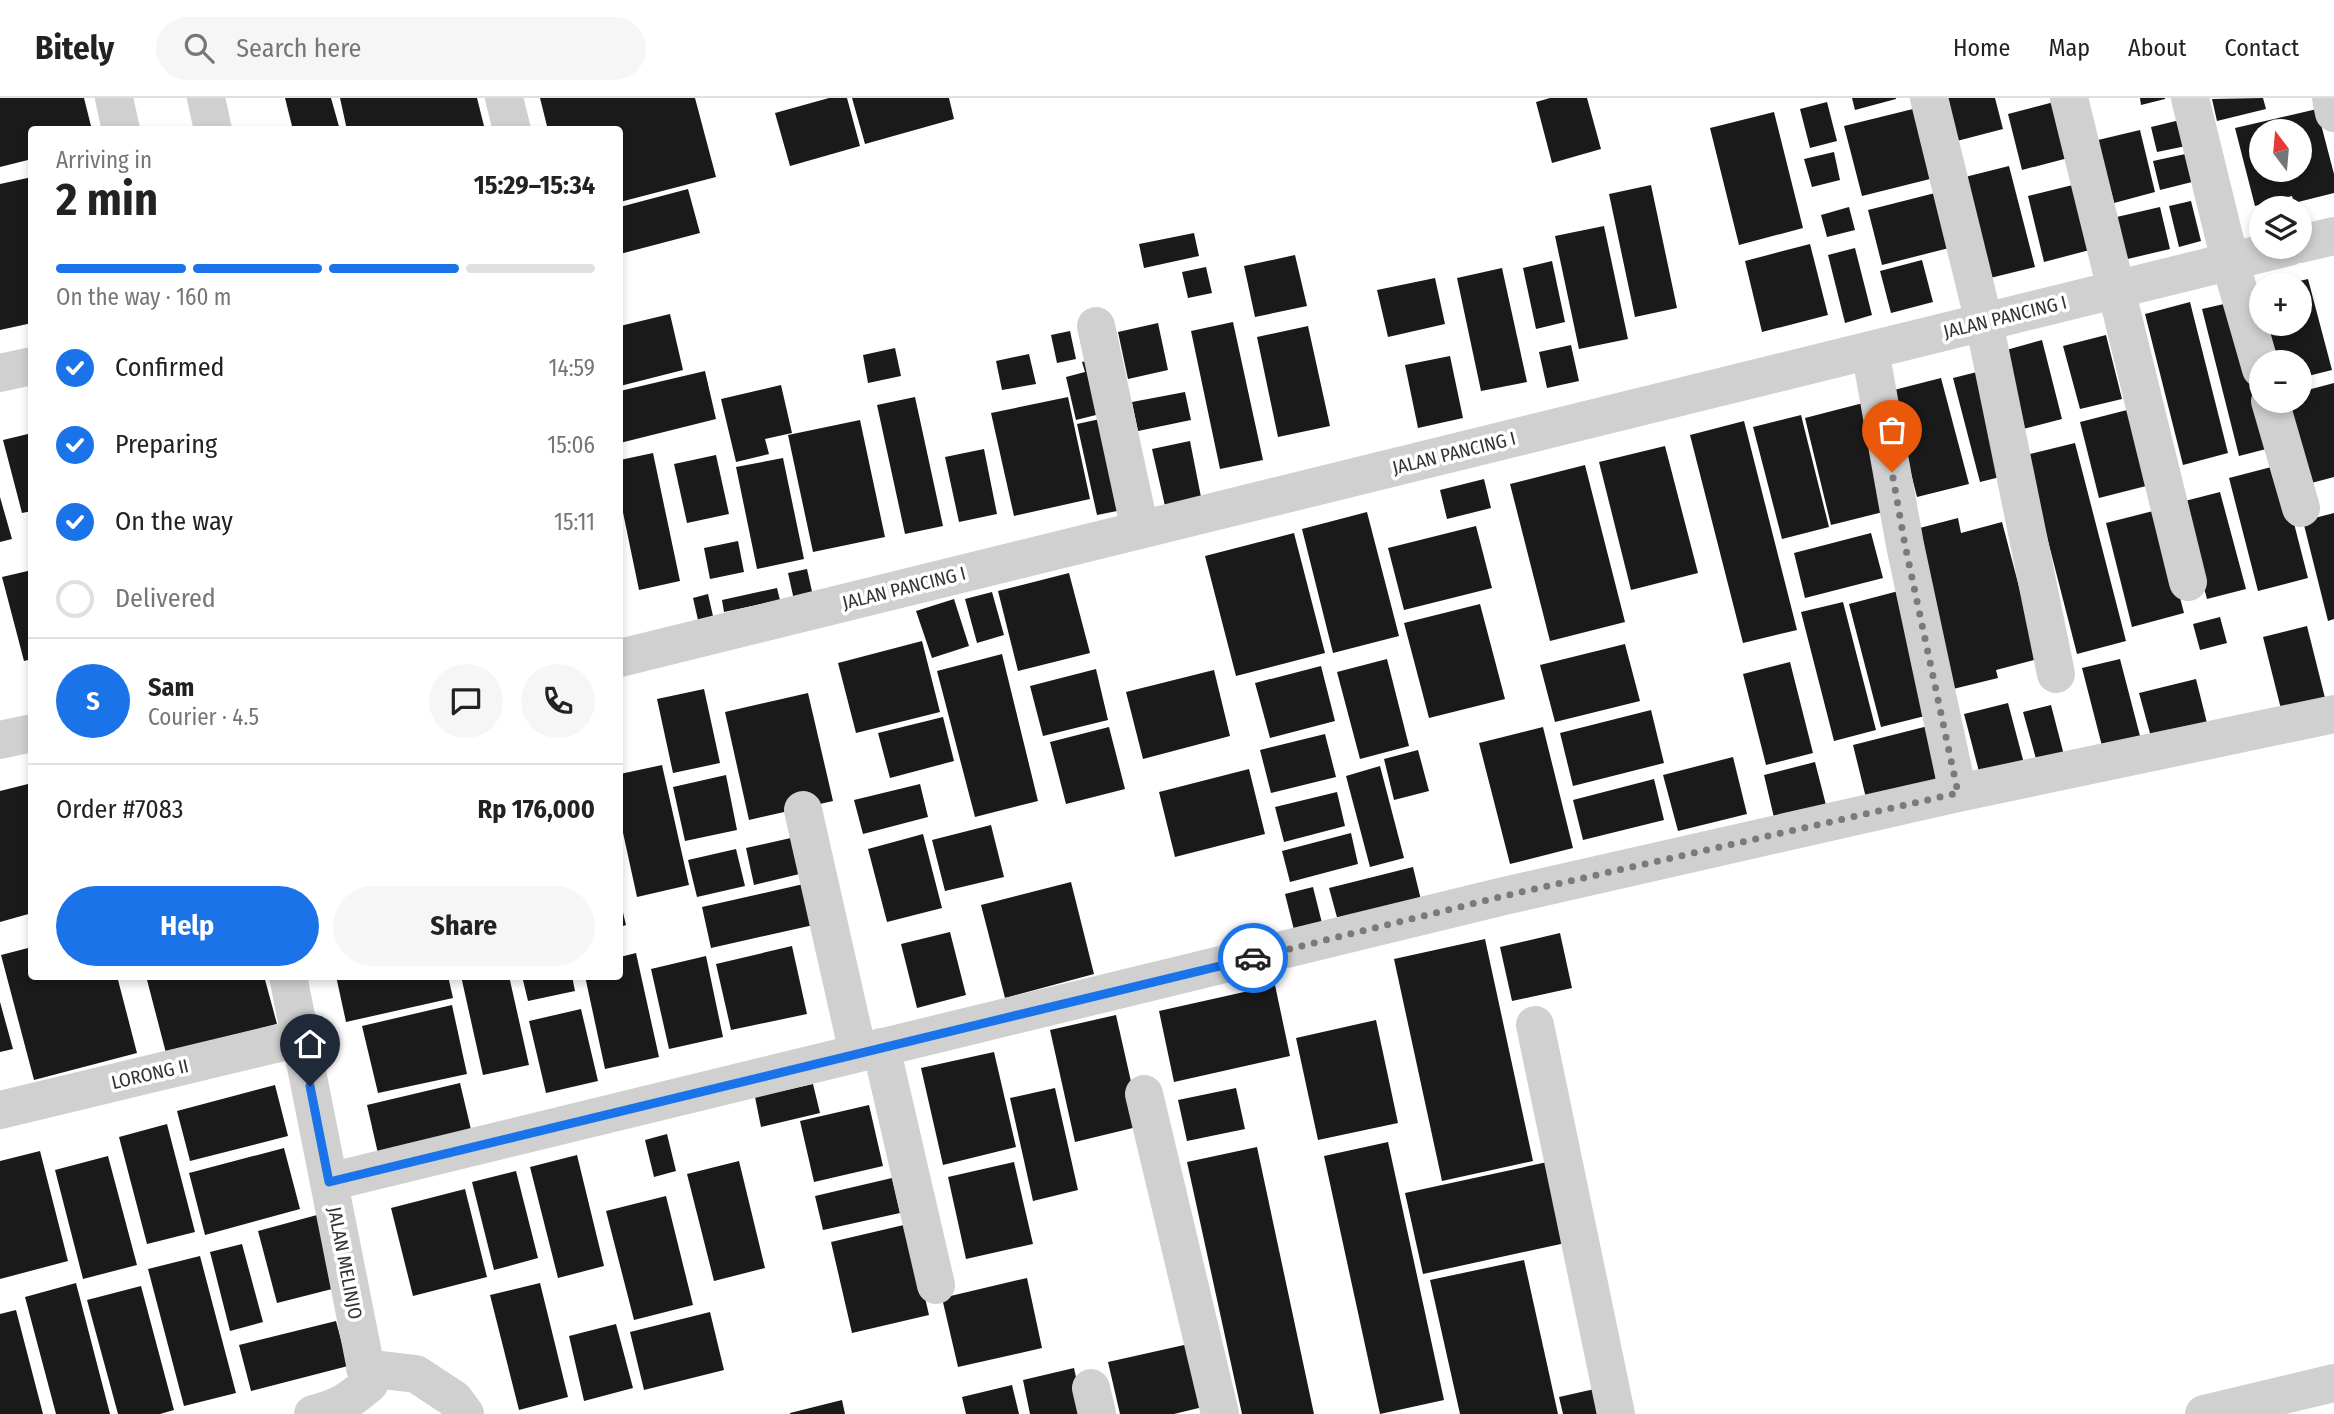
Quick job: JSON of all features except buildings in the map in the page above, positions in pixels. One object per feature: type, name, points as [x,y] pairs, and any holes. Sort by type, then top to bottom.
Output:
[{"type":"street","points":[[114,98],[120,126]]},
{"type":"street","points":[[206,98],[212,126]]},
{"type":"street","points":[[504,98],[511,126]]},
{"type":"street","points":[[1929,98],[1984,322],[2056,674]]},
{"type":"street","points":[[2069,98],[2188,582]]},
{"type":"street","points":[[2190,98],[2230,261],[2256,350]]},
{"type":"street","points":[[2331,98],[2334,113]]},
{"type":"street","points":[[2312,241],[2334,236]]},
{"type":"street","name":"JALAN PANCING I","points":[[623,657],[2249,256]]},
{"type":"street","points":[[1096,326],[1140,530]]},
{"type":"street","points":[[1870,350],[1905,545],[1958,793]]},
{"type":"street","points":[[0,373],[28,367]]},
{"type":"street","points":[[2273,413],[2301,508]]},
{"type":"street","points":[[329,1182],[1504,896],[1958,793],[2334,713]]},
{"type":"street","points":[[0,740],[28,734]]},
{"type":"street","points":[[803,810],[936,1285]]},
{"type":"street","name":"JALAN MELINJO","points":[[289,980],[367,1376]]},
{"type":"street","points":[[1535,1026],[1615,1414]]},
{"type":"street","name":"LORONG II","points":[[0,1110],[300,1038]]},
{"type":"street","points":[[1144,1094],[1220,1414]]},
{"type":"street","points":[[313,1414],[334,1409],[350,1400],[367,1376],[416,1374],[454,1399],[465,1414]]},
{"type":"street","points":[[2204,1414],[2334,1383]]},
{"type":"way so far","points":[[1253,958],[1504,896],[1958,793],[1892,472]]},
{"type":"route","points":[[310,1086],[329,1182],[1253,958]]}]
